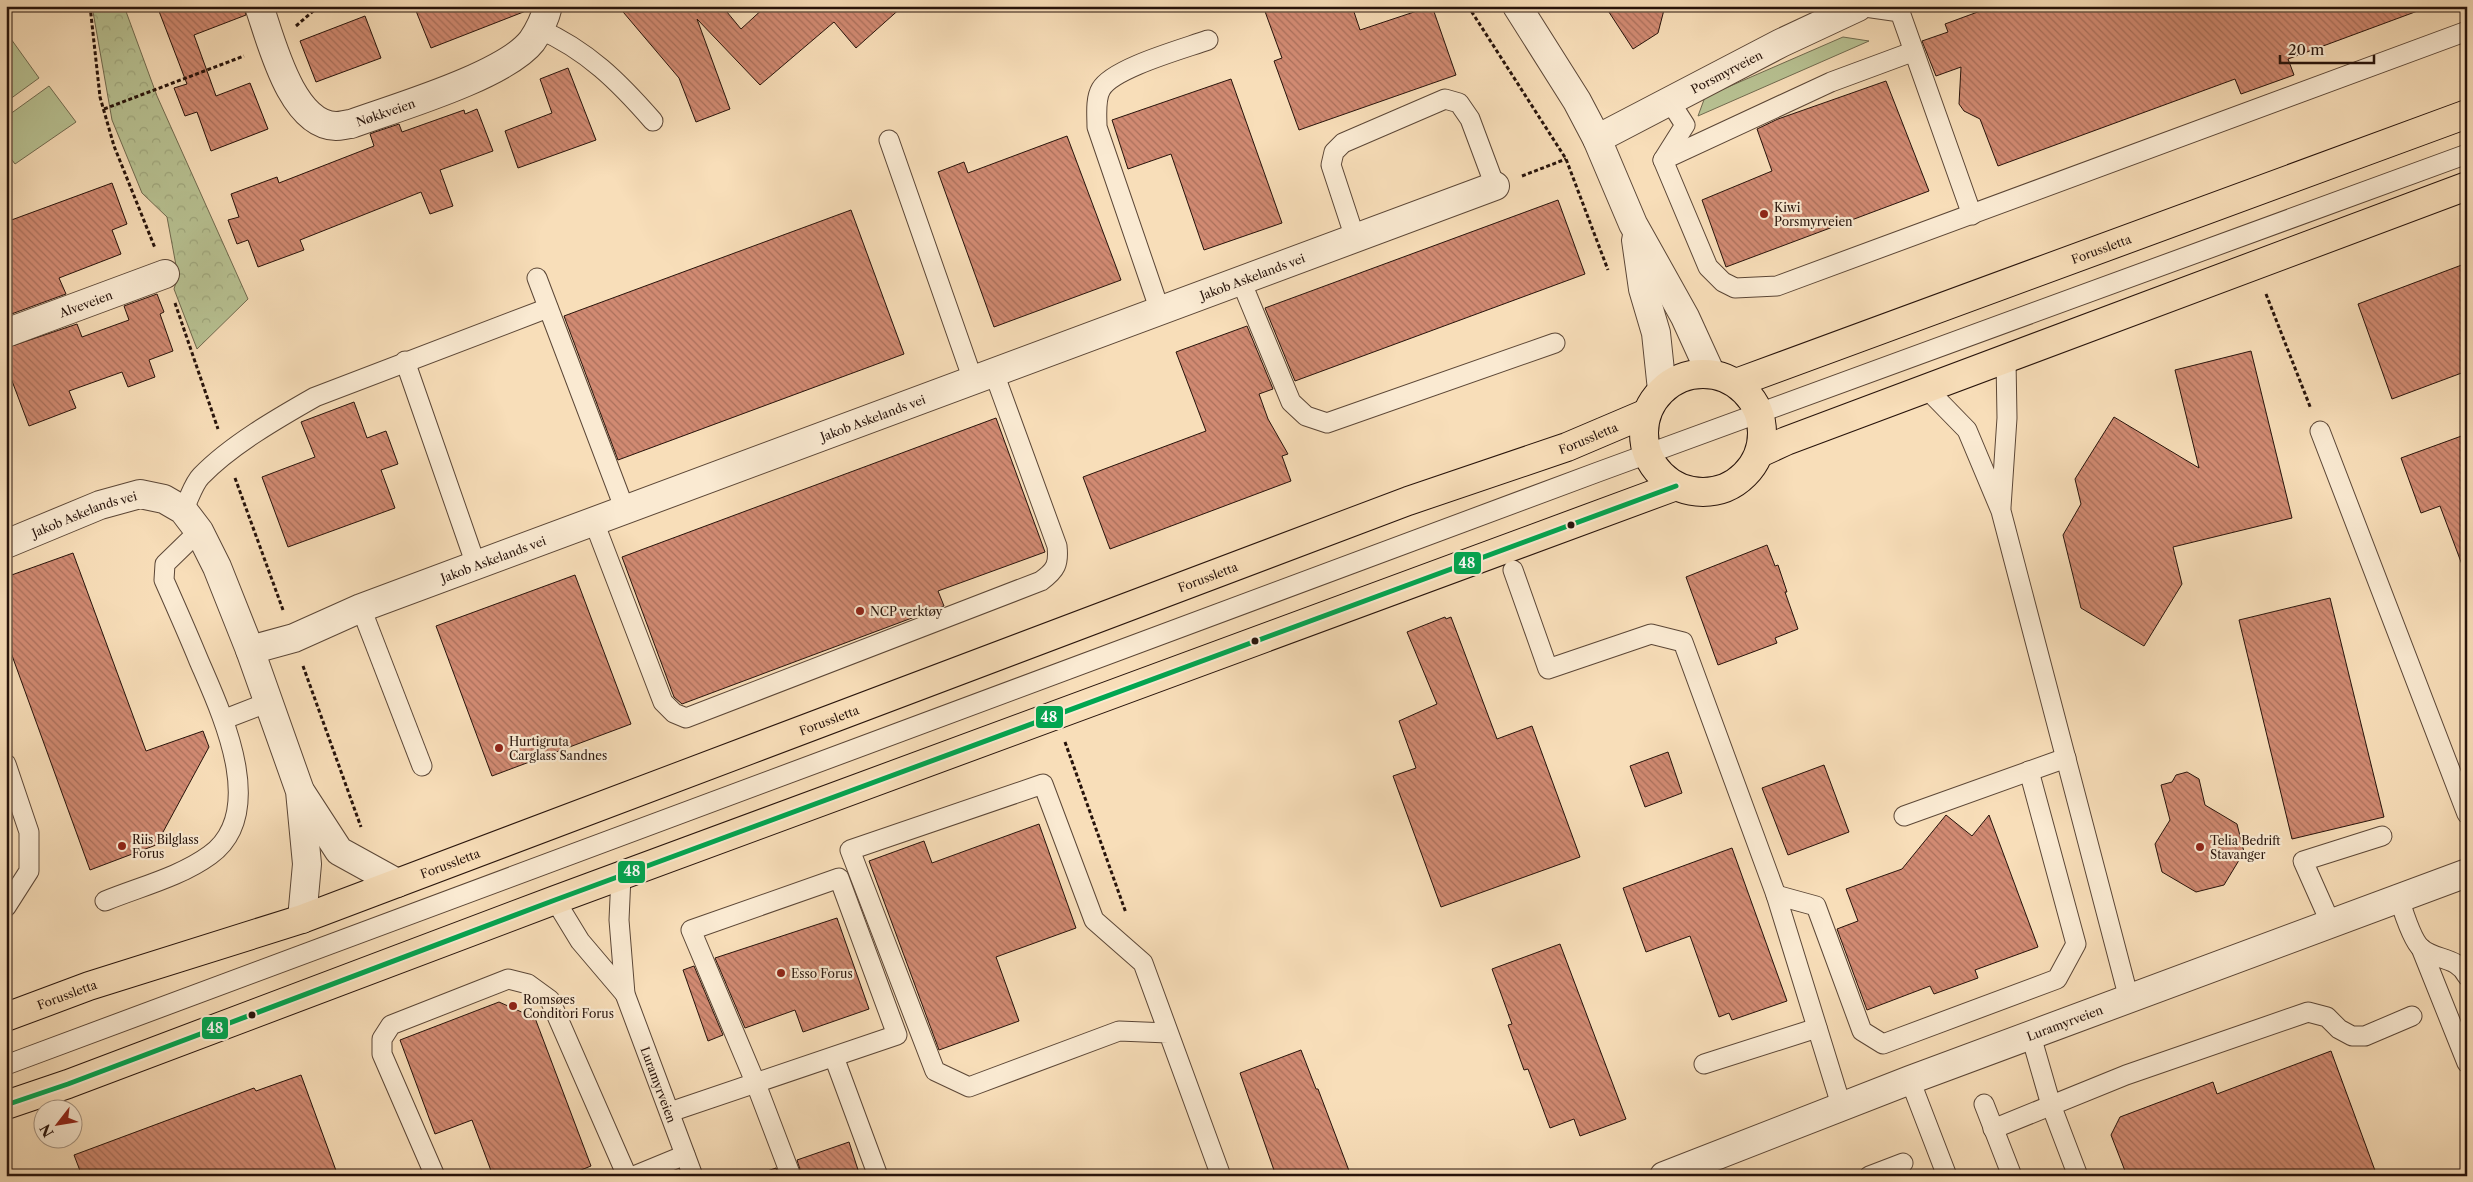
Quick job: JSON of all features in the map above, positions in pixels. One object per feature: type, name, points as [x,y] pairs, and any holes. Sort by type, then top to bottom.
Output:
[{"type":"main road","name":"Forussletta","points":[[1662,390],[1686,376],[1724,378],[2467,114]]},
{"type":"main road","points":[[1760,453],[1786,441],[2006,360],[2326,237],[2467,186]]},
{"type":"main road","points":[[1662,390],[1647,413],[1643,434],[1648,455],[1658,473],[1676,486],[1700,493],[1725,489],[1746,475],[1760,453],[1763,433],[1760,412],[1750,396],[1724,378]]},
{"type":"main road","name":"Forussletta","points":[[6,1017],[89,986],[302,919],[1408,501],[1566,447],[1647,413]]},
{"type":"main road","points":[[6,1105],[78,1081],[554,900],[1676,486]]},
{"type":"street","name":"Nøkkveien","points":[[259,6],[287,82],[298,101],[309,114],[322,122],[336,126],[351,124],[460,84],[486,72],[521,51],[531,42],[544,18]]},
{"type":"street","points":[[1517,6],[1576,101],[1597,139],[1633,224],[1685,317],[1724,378]]},
{"type":"street","name":"Porsmyrveien","points":[[1597,139],[1780,43],[1858,7]]},
{"type":"street","name":"Jakob Askelands vei","points":[[250,650],[294,638],[361,608],[1495,186]]},
{"type":"street","points":[[1633,224],[1643,288],[1656,333],[1662,390]]},
{"type":"street","name":"Alveveien","points":[[6,332],[165,274]]},
{"type":"street","name":"Jakob Askelands vei","points":[[6,544],[100,505],[140,494],[164,499],[191,520]]},
{"type":"street","points":[[191,520],[217,567],[250,650],[300,791],[307,864],[302,919]]},
{"type":"street","points":[[300,791],[339,851],[397,883]]},
{"type":"street","name":"Luramyrveien","points":[[1674,1174],[1910,1080],[2467,873]]},
{"type":"lane","points":[[1858,7],[1907,9],[1912,52],[1972,215]]},
{"type":"lane","points":[[544,18],[566,41],[594,61],[625,89],[654,121]]},
{"type":"lane","points":[[1663,160],[1708,268],[1723,282],[1735,288],[1777,286],[2467,30]]},
{"type":"lane","points":[[1160,311],[1097,127],[1098,102],[1101,90],[1116,74],[1208,40]]},
{"type":"lane","points":[[1663,160],[1831,82],[1912,52]]},
{"type":"lane","points":[[1355,238],[1331,165],[1334,152],[1343,143],[1445,99],[1459,103],[1470,119],[1495,186]]},
{"type":"lane","points":[[1663,160],[1684,125],[1669,100]]},
{"type":"lane","points":[[594,522],[664,702],[674,713],[686,718],[1041,581],[1054,572],[1059,562],[1058,546],[983,377],[889,140]]},
{"type":"lane","points":[[6,1065],[1760,412],[2467,154]]},
{"type":"lane","points":[[537,278],[625,510]]},
{"type":"lane","points":[[1241,281],[1290,402],[1306,416],[1327,423],[1555,343]]},
{"type":"lane","points":[[105,901],[190,868],[212,854],[228,835],[238,806],[237,769],[224,719],[164,580],[165,564],[191,520],[200,477],[227,454],[285,414],[315,397],[405,361],[548,308]]},
{"type":"lane","points":[[2001,511],[2007,418],[2006,360]]},
{"type":"lane","points":[[405,361],[476,565]]},
{"type":"lane","points":[[1927,389],[1967,430],[2001,511],[2129,999]]},
{"type":"lane","points":[[2320,431],[2467,814]]},
{"type":"lane","points":[[1513,570],[1548,669],[1651,634],[1683,642],[1776,895],[1842,1108]]},
{"type":"lane","points":[[361,608],[422,766]]},
{"type":"lane","points":[[224,719],[269,702]]},
{"type":"lane","points":[[1904,816],[2066,758]]},
{"type":"lane","points":[[6,764],[29,832],[29,872],[6,907]]},
{"type":"lane","points":[[1776,895],[1816,906],[1862,1031],[1883,1044],[2057,979],[2076,944],[2028,771]]},
{"type":"lane","points":[[1168,1032],[1119,1031],[968,1087],[935,1071],[850,850],[1043,784],[1094,920],[1143,963],[1221,1176]]},
{"type":"lane","points":[[2331,924],[2303,861],[2382,836]]},
{"type":"lane","name":"Luramyrveien","points":[[621,876],[619,920],[625,994],[693,1176]]},
{"type":"lane","points":[[670,1112],[756,1084],[897,1035],[839,878],[691,930],[756,1084],[791,1176]]},
{"type":"lane","points":[[2399,898],[2406,919],[2421,948],[2467,1063]]},
{"type":"lane","name":"Luramyrveien","points":[[554,900],[580,941],[625,994]]},
{"type":"lane","points":[[2421,948],[2465,968]]},
{"type":"lane","points":[[435,1176],[382,1054],[382,1039],[391,1025],[508,979],[528,984],[550,1000],[627,1176]]},
{"type":"lane","points":[[1993,1129],[2126,1075],[2308,1012],[2327,1017],[2339,1029],[2352,1036],[2365,1036],[2412,1016]]},
{"type":"lane","points":[[1704,1064],[1817,1028]]},
{"type":"lane","points":[[2031,1036],[2051,1104],[2078,1176]]},
{"type":"lane","points":[[834,1057],[878,1176]]},
{"type":"lane","points":[[1910,1080],[1946,1176]]},
{"type":"lane","points":[[1984,1104],[2012,1176]]},
{"type":"lane","points":[[634,1176],[685,1154]]},
{"type":"lane","points":[[1869,1176],[1902,1164]]},
{"type":"path","points":[[1468,6],[1566,159],[1612,279]]},
{"type":"path","points":[[104,109],[221,63],[273,46]]},
{"type":"path","points":[[1495,186],[1566,159]]},
{"type":"path","points":[[2263,286],[2320,431]]},
{"type":"path","points":[[1065,741],[1127,916]]},
{"type":"green space","points":[[92,6],[124,6],[157,96],[248,299],[197,349],[174,289],[178,276],[167,217],[142,193],[112,120]]},
{"type":"green space","points":[[6,32],[39,78],[6,102]]},
{"type":"green space","points":[[1843,37],[1869,41],[1698,116],[1705,97]]},
{"type":"green space","points":[[49,86],[76,122],[15,164],[6,152],[6,117]]},
{"type":"building","points":[[157,6],[244,6],[246,15],[194,35],[216,96],[250,83],[268,129],[211,151],[197,112],[185,116],[174,88],[187,84]]},
{"type":"building","points":[[414,6],[532,6],[531,9],[431,48]]},
{"type":"building","points":[[618,6],[722,6],[741,29],[766,6],[903,6],[856,48],[834,22],[760,85],[697,19],[730,109],[696,122],[679,78]]},
{"type":"building","points":[[1263,6],[1352,6],[1360,30],[1432,6],[1456,75],[1299,130],[1274,61],[1282,58]]},
{"type":"building","points":[[1605,6],[1665,6],[1658,33],[1633,49]]},
{"type":"building","points":[[1994,6],[2422,6],[2423,9],[2288,59],[2294,75],[2241,94],[2235,79],[1998,166],[1980,119],[1964,111],[1959,104],[1961,67],[1936,76],[1922,41],[1948,32],[1945,24]]},
{"type":"building","points":[[365,16],[381,58],[316,82],[300,41]]},
{"type":"building","points":[[568,68],[596,140],[518,168],[505,131],[552,113],[540,79]]},
{"type":"building","points":[[1231,79],[1282,223],[1204,250],[1171,154],[1128,169],[1112,120]]},
{"type":"building","points":[[1886,81],[1929,191],[1726,267],[1702,200],[1772,171],[1757,129],[1778,119]]},
{"type":"building","points":[[477,109],[493,151],[440,170],[453,206],[430,214],[421,192],[300,240],[304,250],[258,267],[248,240],[237,244],[228,220],[239,217],[231,194],[277,177],[279,183],[374,146],[370,134],[375,132],[399,124],[402,132],[464,110],[465,114]]},
{"type":"building","points":[[1067,136],[1121,280],[994,327],[938,172],[964,162],[968,173]]},
{"type":"building","points":[[112,183],[127,224],[112,230],[121,254],[59,278],[66,294],[6,316],[6,222]]},
{"type":"building","points":[[1558,200],[1585,274],[1295,381],[1265,308]]},
{"type":"building","points":[[851,210],[904,354],[618,460],[564,316]]},
{"type":"building","points":[[2467,263],[2467,371],[2392,399],[2358,304]]},
{"type":"building","points":[[157,294],[164,312],[160,314],[173,351],[149,360],[155,377],[128,387],[122,372],[69,391],[76,408],[29,426],[6,365],[6,348],[77,324],[82,337],[129,320],[124,306]]},
{"type":"building","points":[[1247,326],[1273,389],[1259,394],[1268,419],[1288,454],[1282,456],[1291,481],[1110,549],[1083,477],[1206,431],[1176,352]]},
{"type":"building","points":[[2251,351],[2292,518],[2173,547],[2182,584],[2144,646],[2081,608],[2063,535],[2081,504],[2075,479],[2114,417],[2199,468],[2175,370]]},
{"type":"building","points":[[354,402],[367,438],[386,431],[398,464],[381,470],[395,508],[288,547],[262,477],[315,457],[301,422]]},
{"type":"building","points":[[996,418],[1045,552],[938,591],[944,606],[682,704],[674,697],[622,557]]},
{"type":"building","points":[[2467,434],[2467,569],[2464,570],[2440,506],[2421,513],[2401,458]]},
{"type":"building","points":[[1767,545],[1775,566],[1778,565],[1798,629],[1775,638],[1777,643],[1718,665],[1686,577]]},
{"type":"building","points":[[73,553],[146,751],[203,731],[209,747],[156,845],[90,870],[6,639],[6,577]]},
{"type":"building","points":[[575,575],[631,724],[492,776],[436,626]]},
{"type":"building","points":[[2330,598],[2384,817],[2292,839],[2239,620]]},
{"type":"building","points":[[1445,617],[1446,619],[1451,617],[1497,739],[1532,726],[1580,857],[1441,907],[1393,776],[1416,768],[1399,721],[1437,704],[1407,632]]},
{"type":"building","points":[[1668,752],[1682,793],[1645,807],[1630,766]]},
{"type":"building","points":[[1824,765],[1849,832],[1788,855],[1762,788]]},
{"type":"building","points":[[2187,772],[2199,779],[2205,805],[2237,824],[2244,852],[2224,885],[2196,892],[2162,872],[2155,844],[2170,820],[2161,785],[2172,782],[2176,775]]},
{"type":"building","points":[[1946,815],[1972,836],[1989,815],[2038,947],[1975,970],[1978,978],[1934,994],[1930,986],[1867,1010],[1837,929],[1858,921],[1846,889],[1902,869]]},
{"type":"building","points":[[1039,824],[1076,928],[996,957],[1019,1021],[939,1050],[869,861],[924,841],[932,863]]},
{"type":"building","points":[[1732,848],[1787,1001],[1732,1020],[1729,1013],[1719,1017],[1690,936],[1646,952],[1623,888]]},
{"type":"building","points":[[837,918],[869,1009],[803,1032],[795,1010],[745,1028],[715,958]]},
{"type":"building","points":[[1560,944],[1626,1119],[1580,1136],[1574,1119],[1550,1128],[1528,1069],[1524,1070],[1508,1025],[1512,1024],[1492,969]]},
{"type":"building","points":[[694,966],[723,1035],[708,1041],[683,970]]},
{"type":"building","points":[[499,1002],[535,1018],[591,1166],[566,1176],[493,1176],[472,1120],[435,1134],[400,1040]]},
{"type":"building","points":[[1301,1050],[1351,1176],[1276,1176],[1240,1073]]},
{"type":"building","points":[[2331,1051],[2377,1176],[2127,1176],[2111,1135],[2120,1117],[2213,1082],[2217,1094]]},
{"type":"building","points":[[301,1075],[338,1176],[82,1176],[74,1155],[254,1088],[256,1091]]},
{"type":"building","points":[[849,1142],[860,1176],[802,1176],[797,1160]]},
{"type":"building","points":[[776,1168],[779,1176],[765,1176],[764,1172]]},
{"type":"transit line","name":"48","points":[[6,1105],[68,1084],[555,900],[1676,486]]},
{"type":"place","name":"Kiwi Porsmyrveien","points":[[1764,214]]},
{"type":"place","name":"NCP verktøy","points":[[860,611]]},
{"type":"place","name":"Hurtigruta Carglass Sandnes","points":[[499,748]]},
{"type":"place","name":"Riis Bilglass Forus","points":[[122,846]]},
{"type":"place","name":"Telia Bedrift Stavanger","points":[[2200,847]]},
{"type":"place","name":"Esso Forus","points":[[781,973]]},
{"type":"place","name":"Romsøes Conditori Forus","points":[[513,1006]]}]
